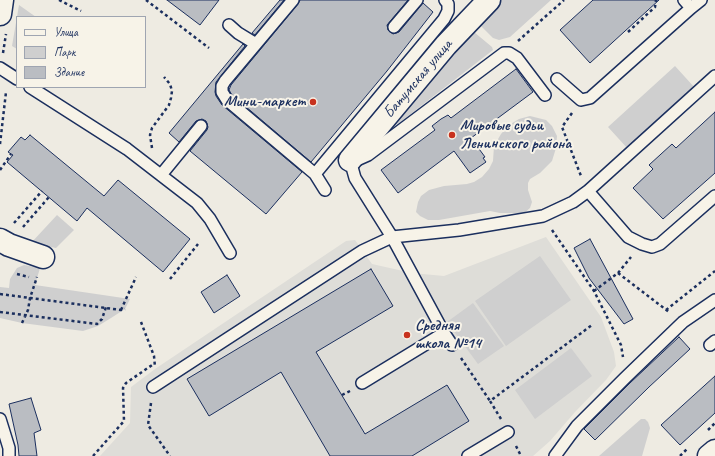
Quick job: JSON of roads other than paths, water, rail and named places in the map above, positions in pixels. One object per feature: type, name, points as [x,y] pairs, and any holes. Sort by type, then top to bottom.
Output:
[{"type":"street","points":[[0,14],[2,0]]},
{"type":"street","name":"Батумская улица","points":[[350,160],[440,37],[489,0]]},
{"type":"street","points":[[4,233],[9,245],[44,257]]},
{"type":"street","points":[[709,456],[715,451]]},
{"type":"lane","points":[[292,0],[225,81],[222,86],[222,92],[227,100],[315,174],[325,190]]},
{"type":"lane","points":[[394,27],[417,0]]},
{"type":"lane","points":[[315,174],[440,37],[444,19],[448,10],[448,4],[445,0]]},
{"type":"lane","points":[[557,79],[581,100],[590,98],[688,4],[701,0]]},
{"type":"lane","points":[[229,26],[256,44]]},
{"type":"lane","points":[[452,345],[392,237],[354,178],[350,160],[359,159],[368,155],[504,53],[509,53],[517,58],[545,95]]},
{"type":"lane","points":[[0,68],[16,78]]},
{"type":"lane","points":[[153,387],[362,251],[392,237],[431,234],[543,216],[572,202],[588,190],[715,76]]},
{"type":"lane","points":[[32,88],[127,148],[197,204],[210,220],[230,253]]},
{"type":"lane","points":[[158,173],[201,126]]},
{"type":"lane","points":[[588,190],[628,237],[652,247],[660,244],[715,196]]},
{"type":"lane","points":[[555,456],[577,426],[625,378],[683,322],[715,300]]},
{"type":"lane","points":[[362,383],[444,333]]},
{"type":"lane","points":[[0,419],[9,448],[9,456]]},
{"type":"lane","points":[[468,456],[508,432]]},
{"type":"place","name":"Мини-маркет","points":[[313,102]]},
{"type":"place","name":"Мировые судьи Ленинского района","points":[[452,135]]},
{"type":"place","name":"Средняя школа №14","points":[[407,335]]}]
